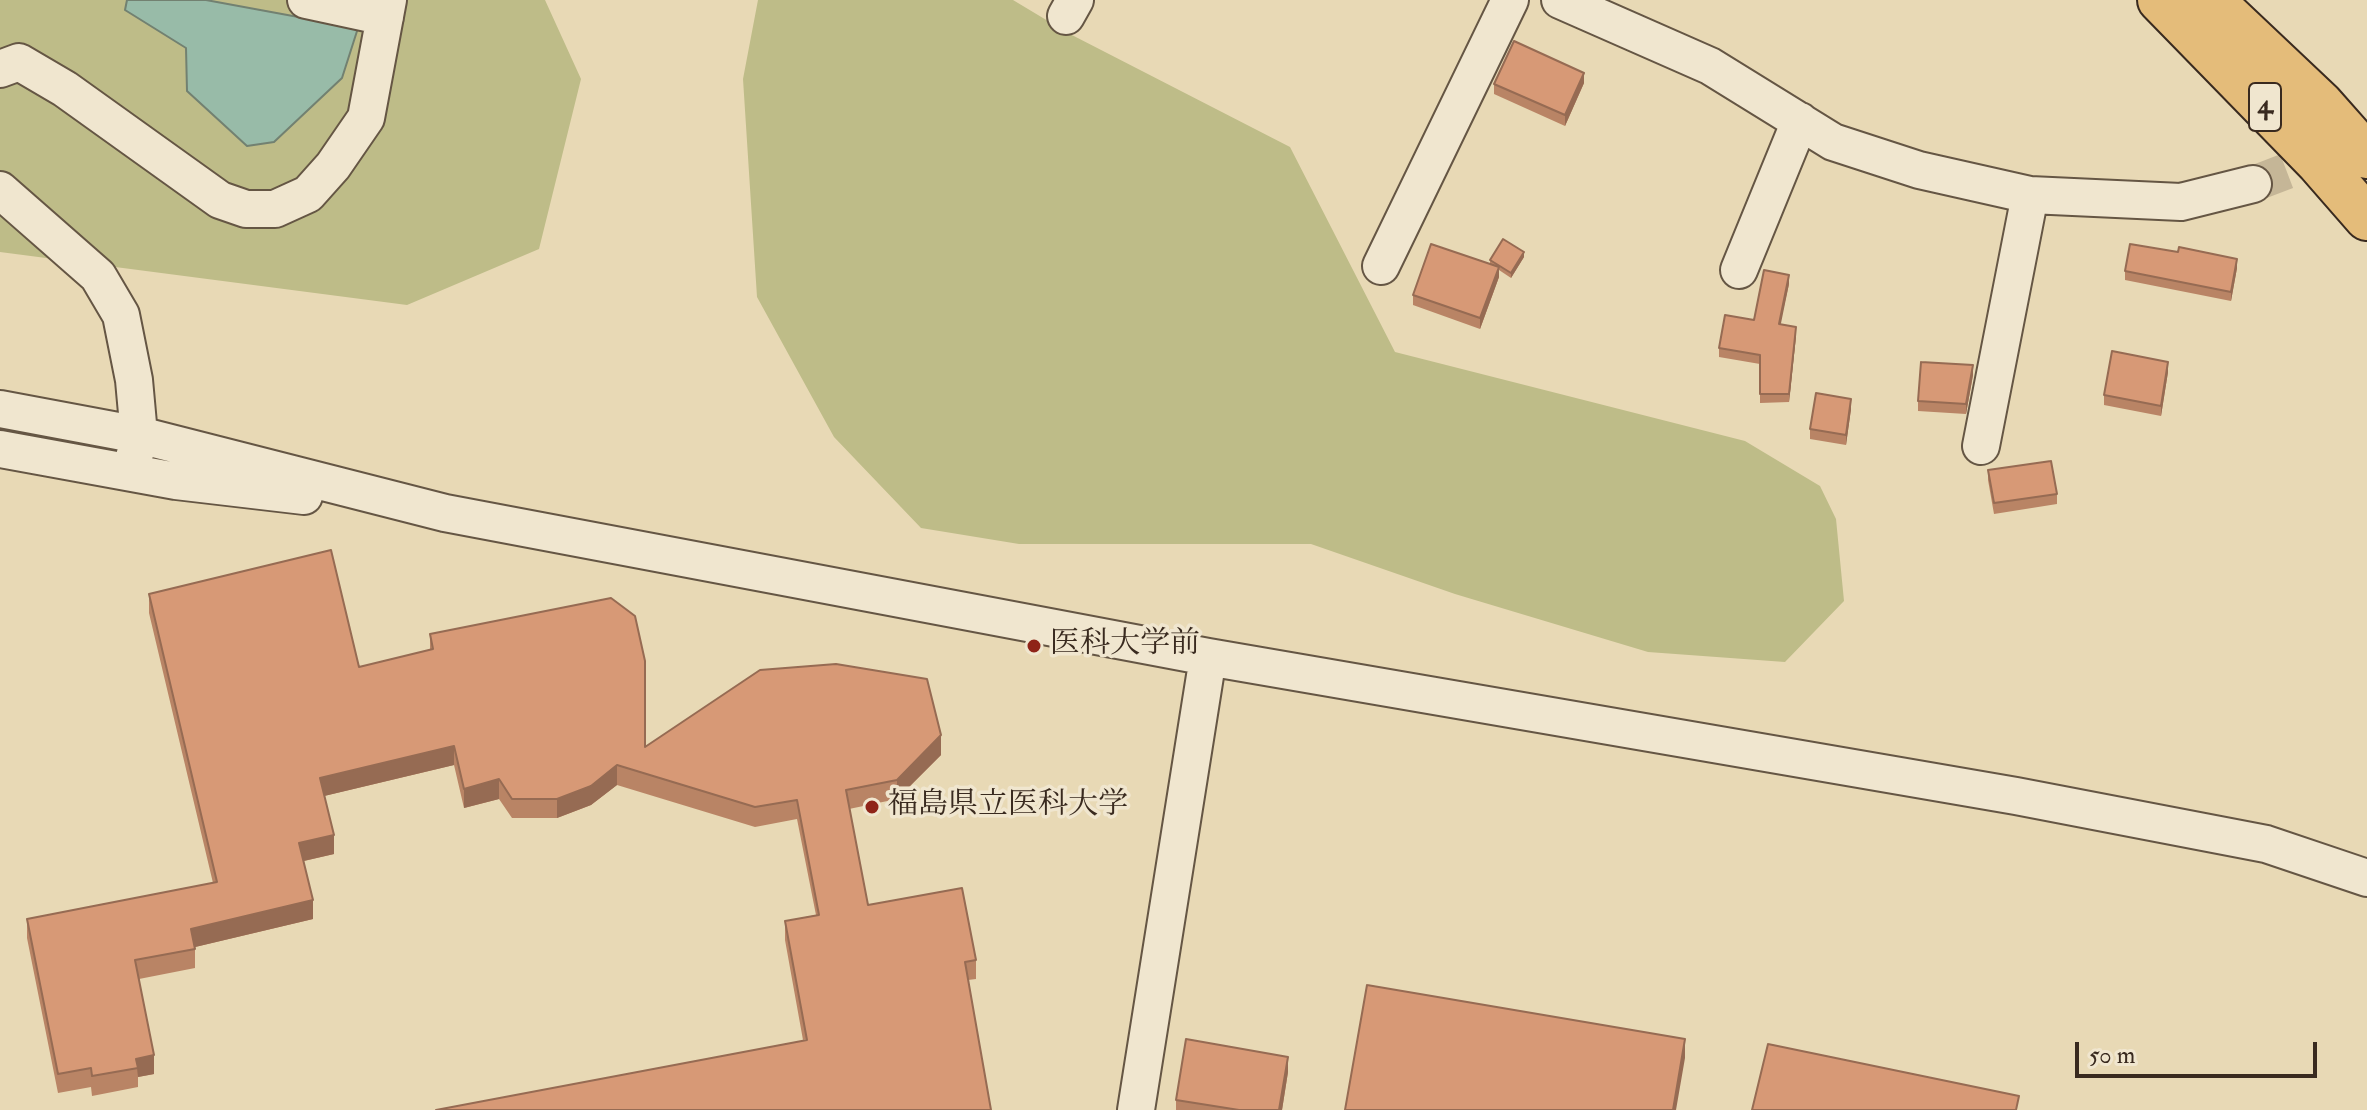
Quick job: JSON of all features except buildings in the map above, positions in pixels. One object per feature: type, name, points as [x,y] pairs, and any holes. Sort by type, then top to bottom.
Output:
[{"type":"highway","name":"4","points":[[2160,0],[2319,163],[2367,218]]},
{"type":"highway","name":"4","points":[[2211,0],[2321,104],[2367,156]]},
{"type":"street","points":[[0,69],[19,62],[65,89],[220,200],[246,209],[275,209],[308,194],[333,166],[366,118],[387,8],[306,0]]},
{"type":"street","points":[[1381,266],[1510,0]]},
{"type":"street","points":[[1560,0],[1710,66],[1833,142],[1919,170],[2030,195],[2181,202],[2253,184]]},
{"type":"street","points":[[1739,270],[1800,121]]},
{"type":"street","points":[[0,190],[98,276],[121,315],[134,380],[139,435],[132,471]]},
{"type":"street","points":[[1981,446],[2030,195]]},
{"type":"street","points":[[0,409],[139,435],[445,513],[1208,657],[2032,799],[2266,844],[2367,878]]},
{"type":"street","points":[[0,449],[176,481],[445,513]]},
{"type":"street","points":[[1136,1110],[1208,657]]},
{"type":"shaded area","points":[[0,0],[545,0],[581,79],[539,249],[407,305],[0,252]]},
{"type":"shaded area","points":[[127,0],[206,0],[358,28],[342,78],[274,142],[247,146],[187,91],[186,48],[125,10]]},
{"type":"shaded area","points":[[758,0],[1013,0],[1068,33],[1290,147],[1395,352],[1745,441],[1820,486],[1836,519],[1844,601],[1785,662],[1648,652],[1455,594],[1311,544],[1019,544],[921,528],[834,437],[757,297],[743,79]]},
{"type":"tunnel","points":[[2253,184],[2337,152]]},
{"type":"place","name":"医科大学前","points":[[1034,646]]},
{"type":"place","name":"福島県立医科大学","points":[[872,807]]}]
